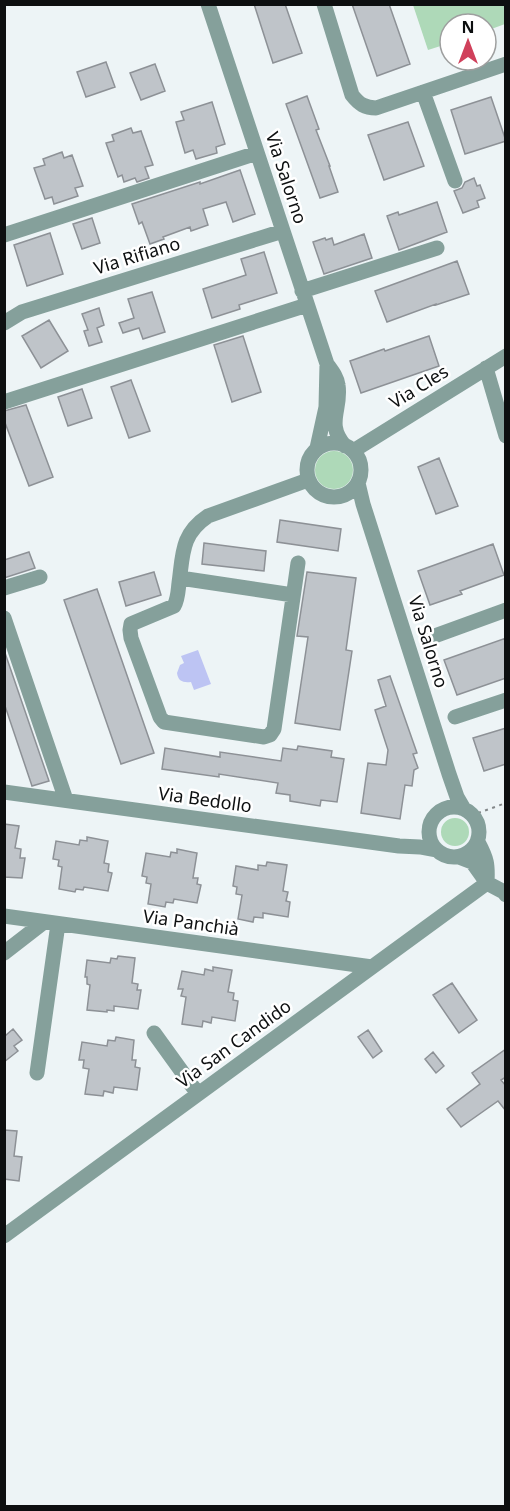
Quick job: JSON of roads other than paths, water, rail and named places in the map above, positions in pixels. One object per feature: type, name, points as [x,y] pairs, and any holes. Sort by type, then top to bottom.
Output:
[{"type":"street","name":"Via Salorno","points":[[208,4],[327,364],[336,377],[339,393],[335,426],[338,437],[349,448]]},
{"type":"street","points":[[324,4],[352,95],[363,106],[376,108],[503,65],[506,81]]},
{"type":"street","points":[[423,92],[454,181]]},
{"type":"street","points":[[4,235],[257,153]]},
{"type":"street","name":"Via Rifiano","points":[[4,323],[22,312],[283,231]]},
{"type":"street","points":[[4,402],[305,298],[437,248]]},
{"type":"street","name":"Via Cles","points":[[349,448],[506,357]]},
{"type":"street","name":"Via Salorno","points":[[317,448],[326,407],[327,364]]},
{"type":"street","points":[[486,368],[506,436]]},
{"type":"street","points":[[331,443],[349,448],[358,458],[361,466],[358,483],[352,490],[345,495],[327,497],[312,488],[306,471],[311,454],[317,448],[331,443]]},
{"type":"street","points":[[298,562],[274,729],[270,735],[264,737],[164,722],[160,717],[131,638],[131,624],[174,606],[177,600],[186,542],[190,531],[199,522],[208,516],[308,480]]},
{"type":"street","name":"Via Salorno","points":[[358,483],[449,774],[457,796],[468,812]]},
{"type":"street","points":[[336,497],[346,500],[370,522]]},
{"type":"street","points":[[4,588],[40,577]]},
{"type":"street","points":[[180,578],[293,595]]},
{"type":"street","points":[[429,638],[506,610]]},
{"type":"street","points":[[4,618],[66,800]]},
{"type":"street","points":[[455,717],[506,700]]},
{"type":"street","name":"Via Salorno","points":[[436,817],[445,798],[449,774]]},
{"type":"street","name":"Via Bedollo","points":[[4,792],[436,850]]},
{"type":"street","points":[[399,846],[422,832],[449,807],[459,807],[468,812],[479,827],[478,842],[486,856],[487,883]]},
{"type":"street","points":[[436,817],[429,837],[436,850],[445,856],[459,857],[472,862],[487,883],[506,895]]},
{"type":"street","points":[[459,857],[468,854],[478,842]]},
{"type":"street","name":"Via San Candido","points":[[4,1236],[487,883]]},
{"type":"street","name":"Via Panchià","points":[[4,916],[372,967]]},
{"type":"street","points":[[4,953],[51,923]]},
{"type":"street","points":[[37,1073],[51,923]]},
{"type":"street","points":[[154,1033],[198,1094]]},
{"type":"water","points":[[198,650],[211,684],[194,690],[191,682],[181,681],[177,673],[180,665],[184,663],[181,656]]}]
